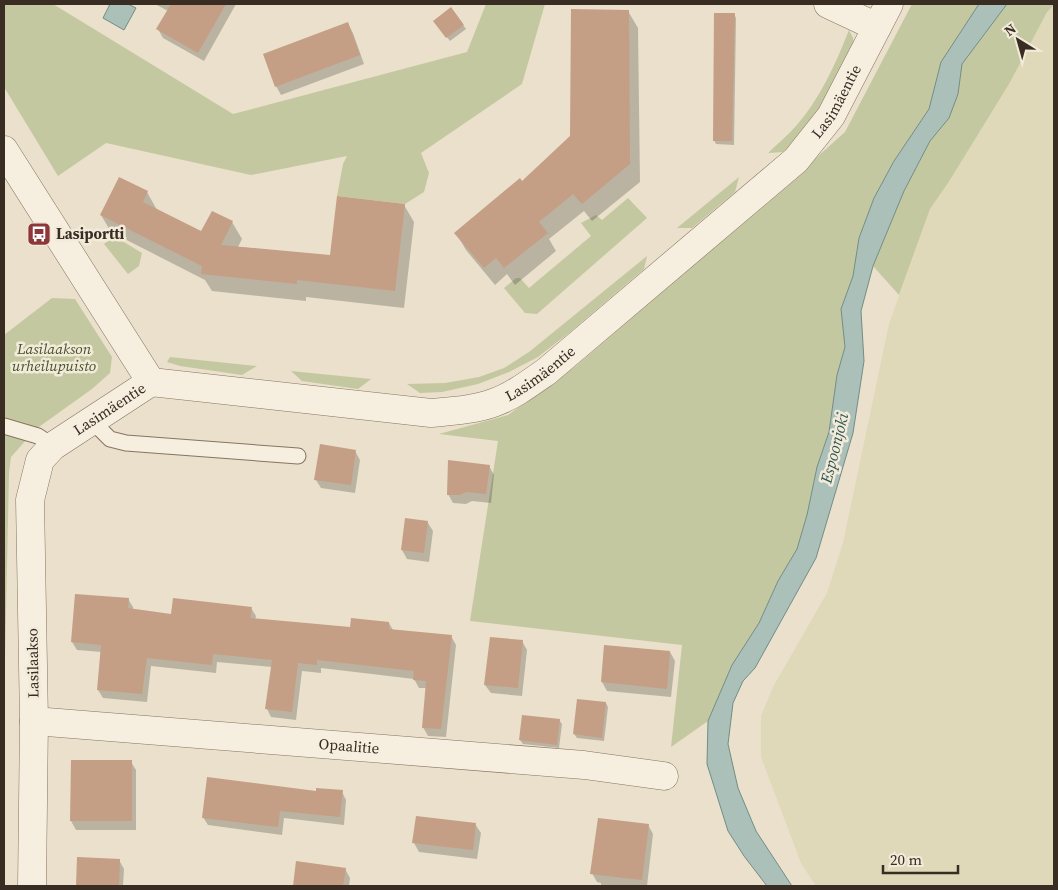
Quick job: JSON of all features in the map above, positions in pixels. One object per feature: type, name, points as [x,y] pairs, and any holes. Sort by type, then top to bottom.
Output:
[{"type":"street","points":[[828,4],[883,15]]},
{"type":"street","name":"Lasimäentie","points":[[53,446],[151,382],[431,412],[464,410],[493,403],[520,390],[547,370],[796,160],[831,116],[883,15]]},
{"type":"street","points":[[4,150],[151,382]]},
{"type":"street","name":"Lasilaakso","points":[[32,886],[34,721],[30,500],[40,460],[53,446]]},
{"type":"street","name":"Opaalitie","points":[[34,721],[576,764],[664,776]]},
{"type":"lane","points":[[91,420],[110,439],[126,443],[298,456]]},
{"type":"lane","points":[[4,426],[38,436],[53,446]]},
{"type":"shaded area","points":[[1054,5],[1054,886],[816,886],[801,863],[761,757],[761,716],[773,687],[827,593],[843,543],[889,324],[930,209],[948,183],[1047,12]]},
{"type":"green space","points":[[4,4],[53,4],[233,114],[467,52],[486,4],[545,4],[522,84],[421,153],[429,173],[424,192],[405,204],[337,196],[343,164],[347,156],[251,175],[106,143],[58,176],[4,87]]},
{"type":"green space","points":[[912,4],[979,4],[941,62],[929,109],[894,161],[874,198],[859,238],[853,276],[841,309],[845,347],[837,375],[829,432],[817,467],[807,515],[797,549],[778,581],[759,623],[732,665],[708,721],[671,747],[682,645],[470,621],[498,441],[439,434],[508,415],[576,366],[845,132]]},
{"type":"green space","points":[[1007,4],[1054,5],[1047,12],[1009,84],[930,209],[899,295],[873,266],[904,191],[930,141],[949,118],[958,94],[962,64]]},
{"type":"green space","points":[[849,30],[853,38],[854,47],[829,99],[806,130],[783,152],[768,153],[796,126],[813,104],[833,68]]},
{"type":"green space","points":[[739,177],[735,192],[692,228],[677,228]]},
{"type":"green space","points":[[628,198],[647,218],[537,314],[525,313],[504,288],[516,278],[520,278],[529,288],[591,236],[581,223],[596,215],[602,220]]},
{"type":"green space","points":[[114,236],[142,253],[139,266],[128,274],[104,244]]},
{"type":"green space","points":[[647,256],[644,269],[538,357],[509,372],[478,384],[442,392],[420,393],[407,384],[445,383],[479,377],[504,368],[529,352]]},
{"type":"green space","name":"Lasilaakson urheilupuisto","points":[[52,298],[75,299],[112,357],[110,373],[92,389],[36,429],[11,457],[9,473],[4,706],[4,335]]},
{"type":"green space","points":[[170,357],[257,366],[242,375],[180,366],[167,362]]},
{"type":"green space","points":[[291,371],[371,379],[358,389],[302,381]]},
{"type":"water","points":[[110,4],[128,4],[136,8],[124,30],[103,18]]},
{"type":"water","name":"Espoonjoki","points":[[979,4],[1007,4],[962,64],[958,94],[949,118],[930,141],[904,191],[873,266],[861,311],[864,361],[853,433],[816,558],[755,668],[743,681],[733,703],[728,744],[738,788],[756,831],[792,886],[767,886],[728,831],[707,764],[708,721],[732,665],[759,623],[778,581],[797,549],[807,515],[817,467],[829,432],[837,375],[845,347],[841,309],[853,276],[859,238],[874,198],[894,161],[929,109],[941,62]]},
{"type":"building","points":[[171,4],[226,4],[198,53],[156,29]]},
{"type":"building","points":[[451,7],[464,25],[446,38],[433,21]]},
{"type":"building","points":[[571,9],[629,10],[630,164],[582,204],[573,194],[539,222],[548,233],[504,268],[496,258],[484,268],[454,233],[520,178],[522,181],[570,136]]},
{"type":"building","points":[[714,13],[735,13],[732,141],[713,141]]},
{"type":"building","points":[[348,22],[360,55],[275,87],[263,54]]},
{"type":"building","points":[[119,177],[148,191],[143,202],[201,231],[212,211],[233,221],[221,245],[330,255],[337,196],[405,204],[395,291],[297,280],[297,284],[201,274],[202,266],[100,215]]},
{"type":"building","points":[[320,444],[356,450],[351,485],[314,480]]},
{"type":"building","points":[[448,460],[490,465],[486,494],[466,492],[460,495],[447,495]]},
{"type":"building","points":[[405,518],[428,521],[424,553],[401,550]]},
{"type":"building","points":[[75,594],[129,598],[128,608],[171,614],[173,598],[252,607],[250,618],[350,627],[351,618],[389,622],[389,629],[452,635],[441,729],[422,728],[426,681],[413,680],[414,671],[317,660],[317,665],[298,663],[292,712],[265,709],[272,660],[213,654],[212,665],[147,658],[142,694],[97,690],[101,645],[71,642]]},
{"type":"building","points":[[490,637],[523,640],[518,688],[484,685]]},
{"type":"building","points":[[604,645],[670,651],[667,689],[601,682]]},
{"type":"building","points":[[577,699],[606,702],[602,738],[573,734]]},
{"type":"building","points":[[522,715],[560,719],[557,745],[519,740]]},
{"type":"building","points":[[71,760],[132,760],[132,821],[70,821]]},
{"type":"building","points":[[207,777],[316,791],[316,788],[343,790],[340,817],[280,811],[278,827],[202,818]]},
{"type":"building","points":[[416,816],[476,823],[473,850],[412,843]]},
{"type":"building","points":[[598,818],[649,824],[642,880],[590,874]]},
{"type":"building","points":[[77,857],[120,859],[119,886],[76,886]]},
{"type":"building","points":[[296,861],[346,868],[343,886],[293,886]]},
{"type":"place","name":"Lasiportti","points":[[39,234]]}]
